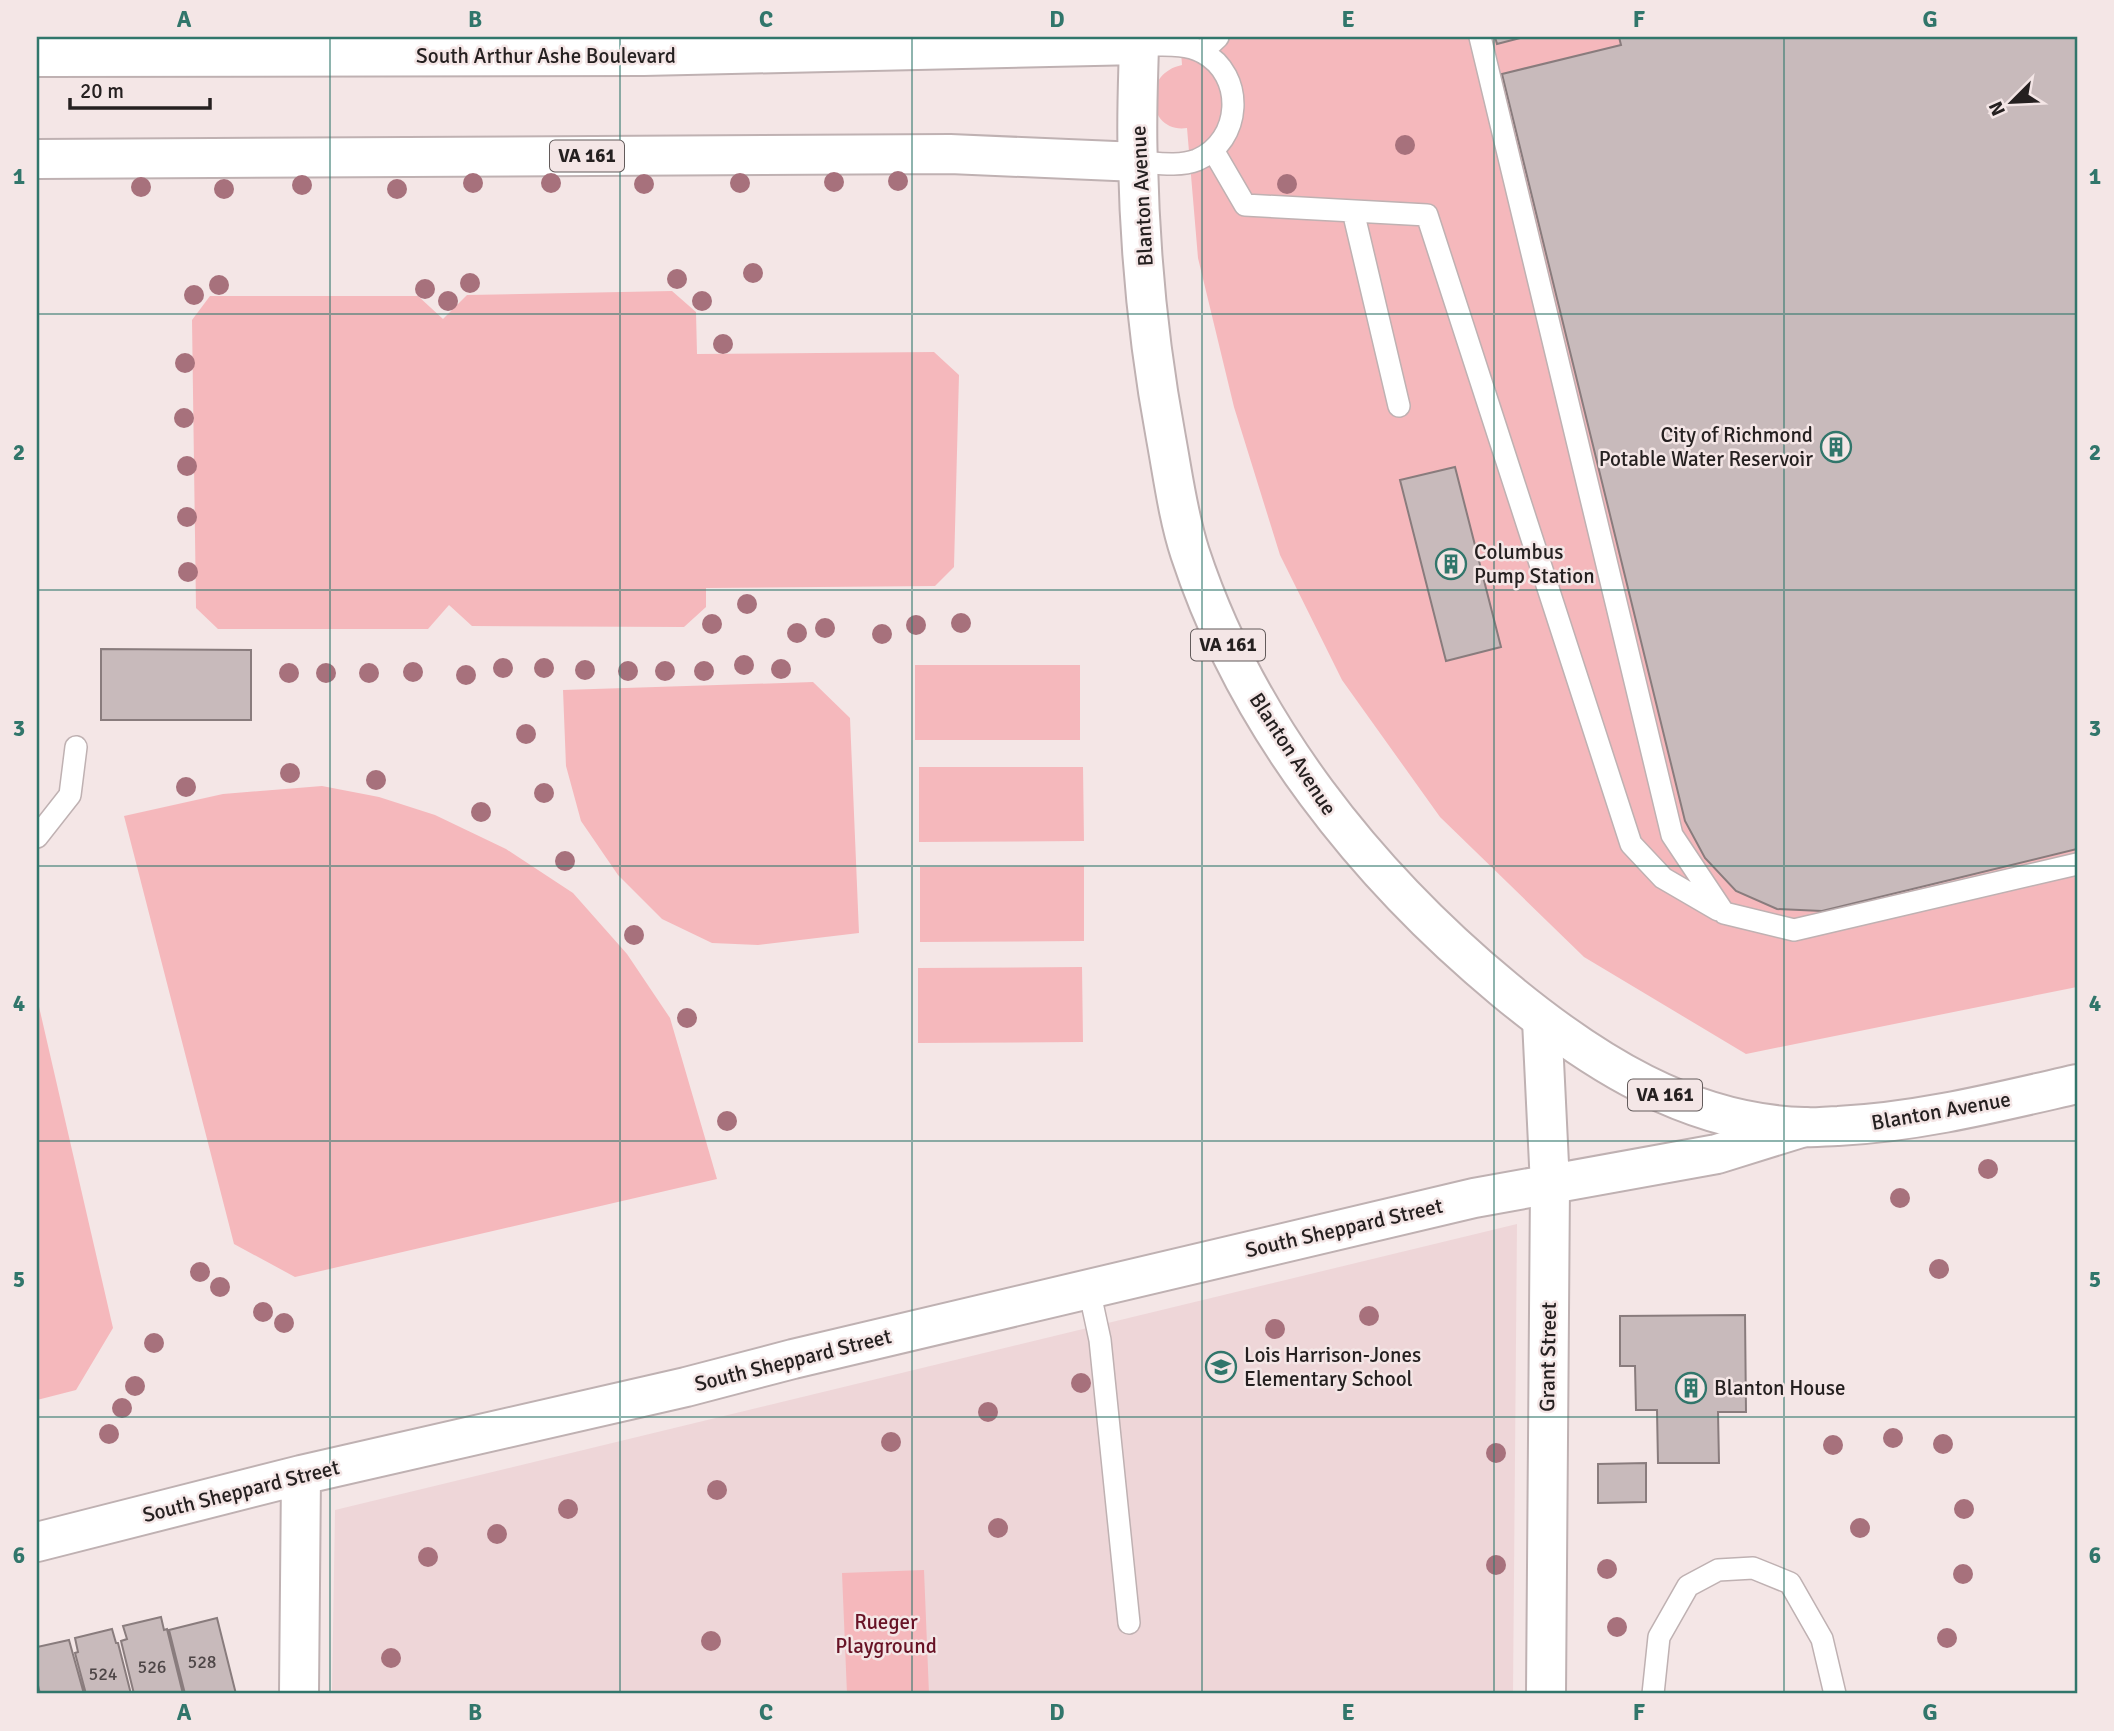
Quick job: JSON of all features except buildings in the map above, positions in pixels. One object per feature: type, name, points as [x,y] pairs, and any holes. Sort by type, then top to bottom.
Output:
[{"type":"main road","points":[[44,37],[142,56]]},
{"type":"main road","name":"South Arthur Ashe Boulevard","points":[[37,57],[644,56],[988,50],[1140,41]]},
{"type":"main road","name":"Blanton Avenue","points":[[1140,41],[1138,162],[1151,350],[1177,500],[1189,551],[1230,651],[1262,710],[1295,761],[1366,856],[1477,967],[1542,1020],[1626,1076],[1708,1112],[1804,1128],[1862,1125],[1920,1118],[2077,1084]]},
{"type":"main road","name":"VA 161","points":[[37,159],[950,154],[1138,162]]},
{"type":"main road","name":"Grant Street","points":[[1542,1020],[1550,1185],[1546,1694]]},
{"type":"main road","name":"Blanton Avenue","points":[[1550,1185],[1717,1154],[1804,1128]]},
{"type":"main road","name":"South Sheppard Street","points":[[37,1542],[301,1475],[687,1387],[793,1359],[1474,1198],[1550,1185]]},
{"type":"main road","points":[[299,1694],[301,1475]]},
{"type":"lane","points":[[1202,52],[1218,37]]},
{"type":"lane","points":[[1480,37],[1672,835],[1724,913]]},
{"type":"lane","points":[[1138,162],[1175,163],[1195,160],[1213,150],[1226,135],[1233,116],[1234,97],[1228,78],[1217,63],[1202,52],[1184,46],[1140,41]]},
{"type":"lane","points":[[1213,150],[1245,205],[1427,215],[1631,844],[1663,878],[1724,913],[1794,930],[2077,864]]},
{"type":"lane","points":[[1353,211],[1399,406]]},
{"type":"lane","points":[[37,836],[70,794],[76,747]]},
{"type":"lane","points":[[1089,1289],[1100,1340],[1129,1623]]},
{"type":"lane","points":[[1653,1694],[1659,1637],[1688,1586],[1718,1570],[1753,1568],[1790,1583],[1822,1639],[1835,1694]]},
{"type":"shaded area","name":"Lois Harrison-Jones Elementary School","points":[[1517,1224],[1513,1694],[332,1694],[335,1510]]},
{"type":"green space","points":[[1180,37],[2077,37],[2077,987],[1746,1054],[1584,957],[1440,817],[1342,680],[1280,555],[1234,407],[1198,258],[1187,128],[1174,127],[1164,122],[1157,113],[1154,102],[1154,90],[1159,79],[1168,71],[1182,65]]},
{"type":"green space","points":[[672,291],[696,312],[697,354],[934,352],[959,375],[954,567],[935,586],[706,588],[706,607],[684,627],[472,626],[449,605],[428,629],[218,629],[196,608],[192,320],[210,296],[418,296],[443,319],[467,295]]},
{"type":"green space","points":[[915,665],[1080,665],[1080,740],[915,740]]},
{"type":"green space","points":[[813,682],[850,718],[859,933],[758,945],[712,943],[662,919],[618,875],[581,821],[566,766],[563,690]]},
{"type":"green space","points":[[919,767],[1083,767],[1084,841],[919,842]]},
{"type":"green space","points":[[322,786],[379,797],[435,815],[506,849],[573,893],[627,954],[670,1018],[717,1179],[295,1277],[234,1244],[124,816],[223,794]]},
{"type":"green space","points":[[1084,866],[1084,941],[920,942],[920,867]]},
{"type":"green space","points":[[1082,967],[1083,1042],[918,1043],[918,968]]},
{"type":"green space","points":[[37,998],[113,1328],[76,1390],[37,1400]]},
{"type":"green space","name":"Rueger Playground","points":[[924,1570],[929,1694],[847,1694],[842,1573]]},
{"type":"place","name":"City of Richmond Potable Water Reservoir","points":[[1836,447]]},
{"type":"place","name":"Columbus Pump Station","points":[[1451,564]]},
{"type":"place","name":"Lois Harrison-Jones Elementary School","points":[[1221,1367]]},
{"type":"place","name":"Blanton House","points":[[1691,1388]]}]
